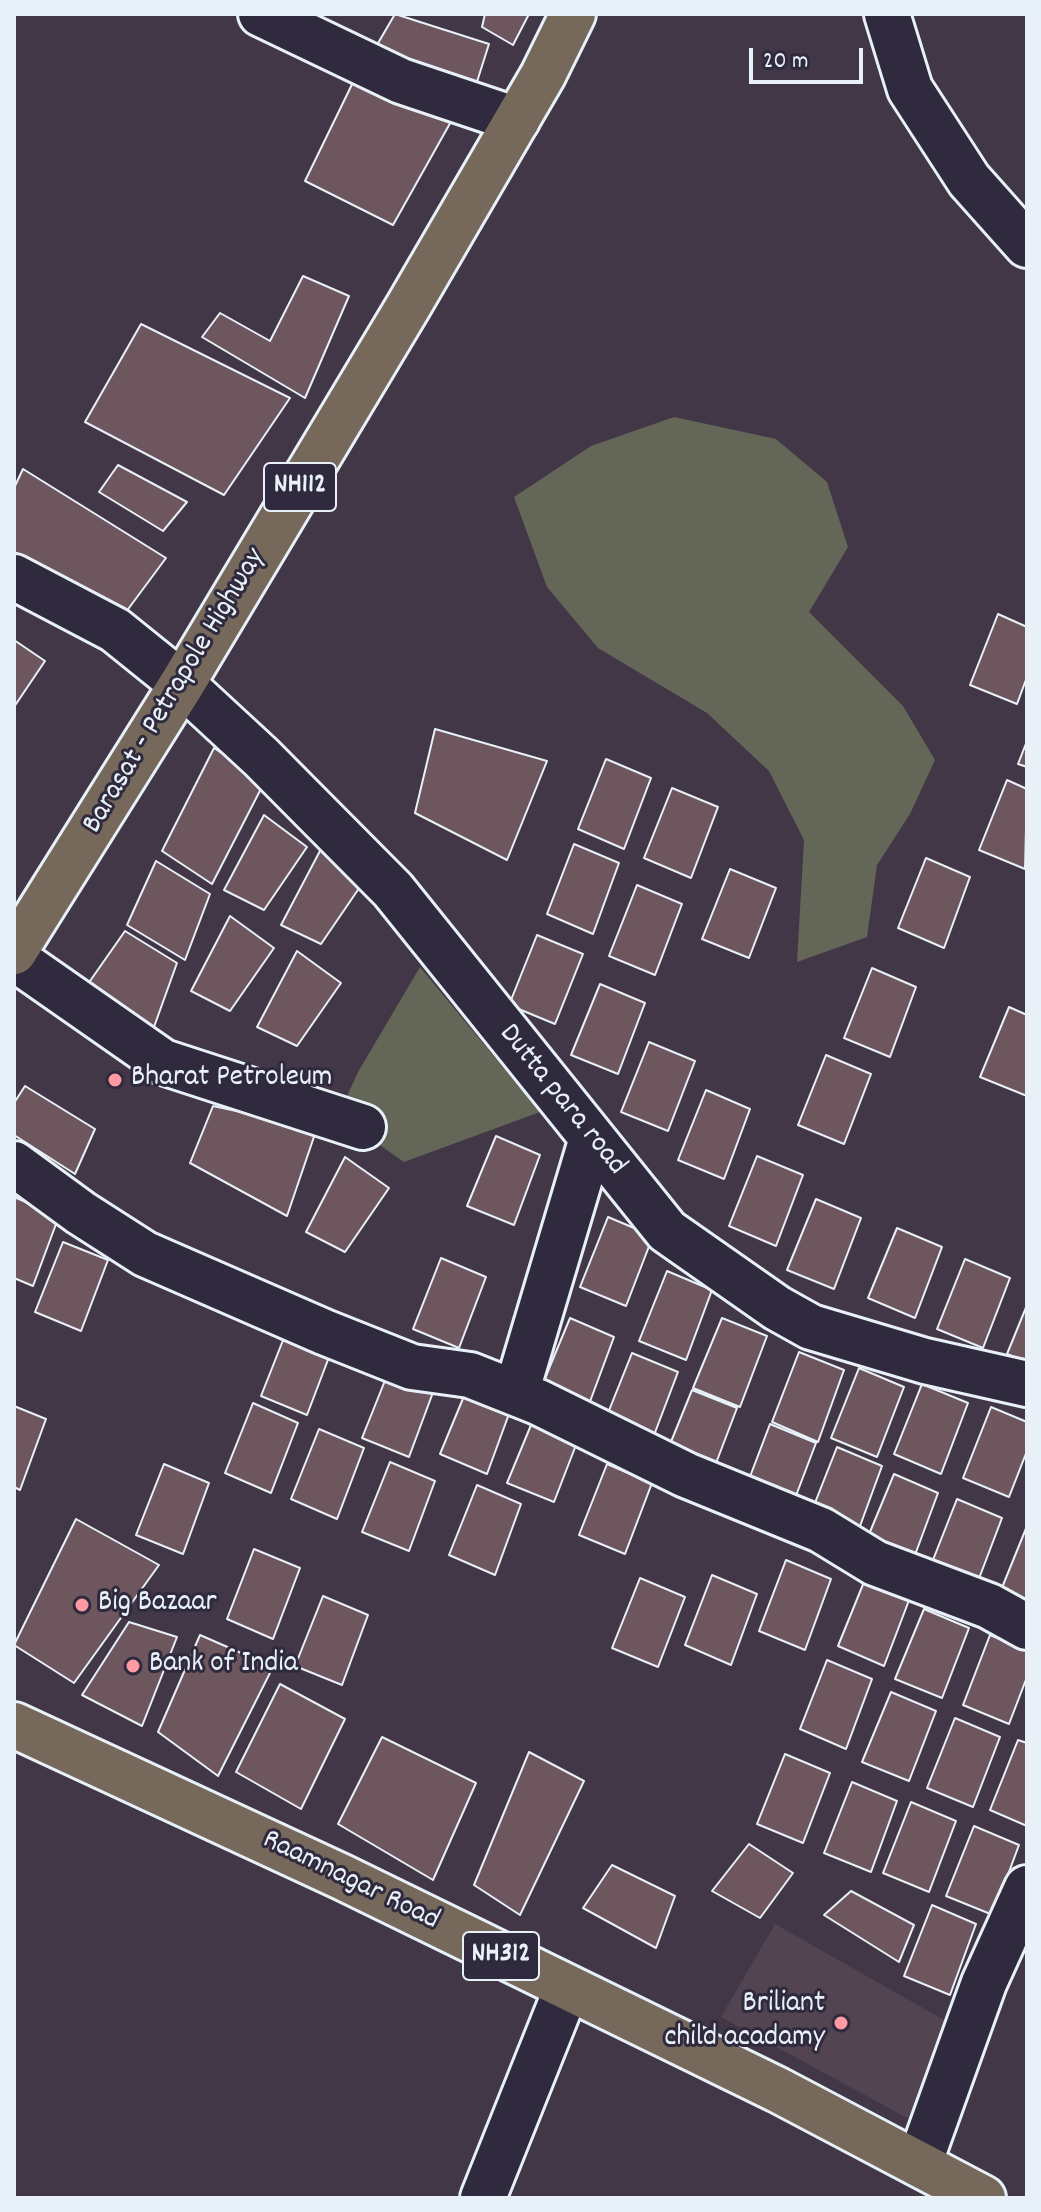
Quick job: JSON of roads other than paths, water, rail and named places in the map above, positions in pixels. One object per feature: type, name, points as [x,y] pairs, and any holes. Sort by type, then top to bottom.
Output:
[{"type":"highway","name":"Barasat - Petrapole Highway","points":[[14,955],[182,684],[517,120],[573,14]]},
{"type":"highway","name":"Raamnagar Road","points":[[14,1725],[229,1823],[778,2090],[983,2198]]},
{"type":"street","points":[[261,14],[401,81],[517,120]]},
{"type":"street","points":[[887,14],[910,89],[969,180],[1027,245]]},
{"type":"street","name":"Dutta para road","points":[[14,577],[115,630],[182,684],[261,757],[393,890],[667,1231],[777,1308],[811,1327],[925,1361],[1027,1384]]},
{"type":"street","points":[[14,955],[163,1062],[363,1127]]},
{"type":"street","points":[[516,1393],[592,1138]]},
{"type":"street","points":[[14,1164],[81,1213],[145,1254],[412,1367],[470,1375],[516,1393],[686,1475],[821,1530],[875,1563],[989,1606],[1027,1627]]},
{"type":"street","points":[[919,2164],[984,1983],[1027,1888]]},
{"type":"street","points":[[483,2198],[567,1988]]},
{"type":"place","name":"Bharat Petroleum","points":[[115,1080]]},
{"type":"place","name":"Big Bazaar","points":[[82,1605]]},
{"type":"place","name":"Bank of India","points":[[133,1666]]},
{"type":"place","name":"Briliant child acadamy","points":[[841,2023]]}]
